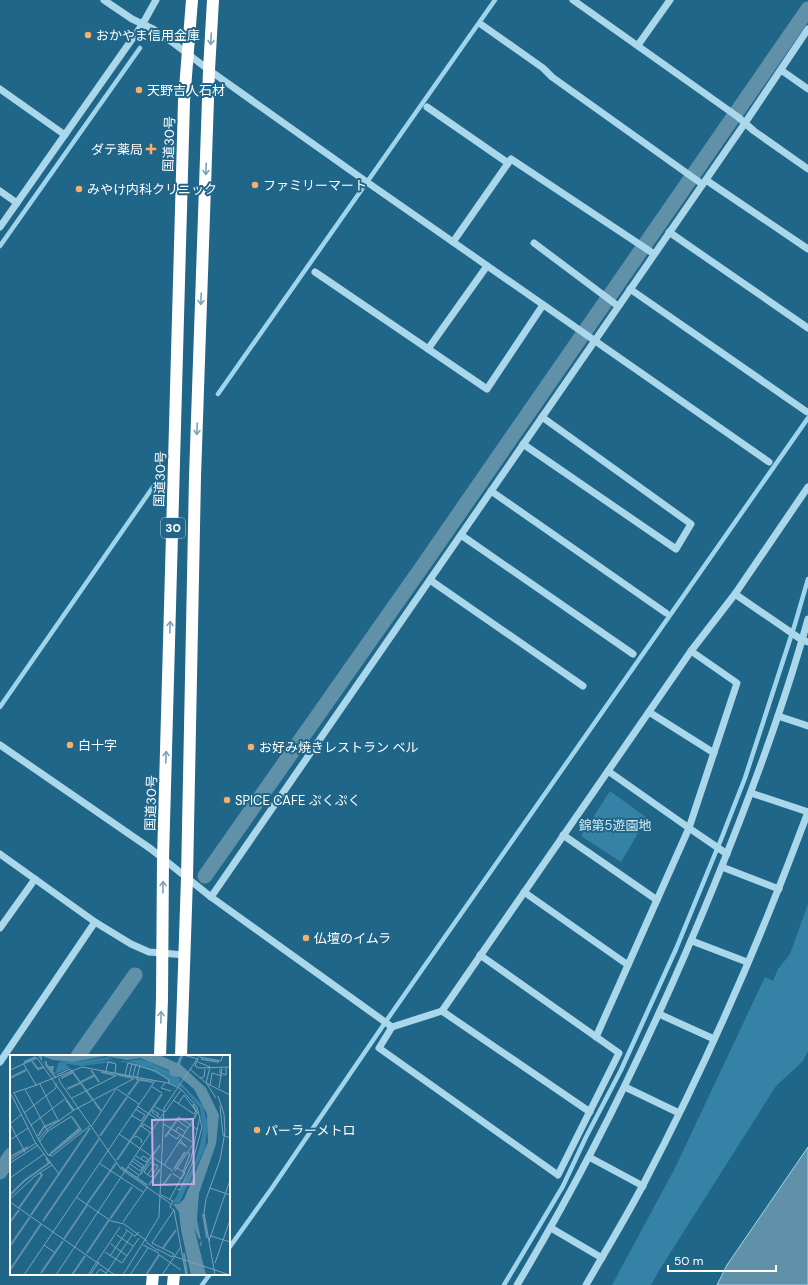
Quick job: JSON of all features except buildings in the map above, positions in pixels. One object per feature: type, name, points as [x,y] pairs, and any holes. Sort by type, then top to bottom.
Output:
[{"type":"highway","name":"国道30号","points":[[160,1055],[163,859],[184,109],[192,0]]},
{"type":"highway","name":"30","points":[[181,1055],[187,878],[195,477],[209,70],[213,0]]},
{"type":"highway","points":[[152,1285],[153,1275]]},
{"type":"highway","points":[[173,1285],[174,1275]]},
{"type":"street","points":[[104,0],[142,25],[153,29],[367,182],[769,462]]},
{"type":"street","points":[[0,228],[142,25],[156,0]]},
{"type":"street","points":[[573,0],[638,45],[808,169]]},
{"type":"street","points":[[638,45],[670,0]]},
{"type":"street","points":[[482,25],[692,177],[704,182],[808,249]]},
{"type":"street","points":[[211,897],[745,123],[808,29]]},
{"type":"street","points":[[781,70],[808,89]]},
{"type":"street","points":[[0,89],[65,135]]},
{"type":"street","points":[[427,107],[508,163]]},
{"type":"street","points":[[453,242],[511,159],[654,254]]},
{"type":"street","points":[[0,191],[17,203]]},
{"type":"street","points":[[669,232],[808,328]]},
{"type":"street","points":[[534,243],[618,306]]},
{"type":"street","points":[[428,349],[487,266]]},
{"type":"street","points":[[315,272],[487,389],[543,305]]},
{"type":"street","points":[[630,289],[807,412]]},
{"type":"street","points":[[523,444],[676,549],[691,524],[542,417]]},
{"type":"street","points":[[0,745],[163,859],[211,897],[387,1023],[442,1011],[691,651],[735,594],[808,487]]},
{"type":"street","points":[[491,491],[666,613]]},
{"type":"street","points":[[461,535],[633,654]]},
{"type":"street","points":[[430,580],[582,686]]},
{"type":"street","points":[[735,594],[802,640]]},
{"type":"street","points":[[517,1285],[551,1228],[625,1087],[660,1014],[692,941],[722,867],[721,850],[751,792],[778,716],[808,619]]},
{"type":"street","points":[[596,1037],[689,828],[737,683],[691,651]]},
{"type":"street","points":[[649,712],[714,753]]},
{"type":"street","points":[[778,716],[808,726]]},
{"type":"street","points":[[608,771],[721,850]]},
{"type":"street","points":[[586,1285],[643,1186],[714,1039],[779,889],[808,812],[751,792]]},
{"type":"street","points":[[563,835],[657,900]]},
{"type":"street","points":[[0,854],[95,922],[131,944],[149,952],[185,955]]},
{"type":"street","points":[[722,867],[779,889]]},
{"type":"street","points":[[0,928],[35,879]]},
{"type":"street","points":[[524,892],[628,965]]},
{"type":"street","points":[[0,1062],[95,922]]},
{"type":"street","points":[[692,941],[747,962]]},
{"type":"street","points":[[387,1023],[379,1048],[558,1175],[619,1053],[480,955]]},
{"type":"street","points":[[442,1011],[590,1112]]},
{"type":"street","points":[[660,1014],[714,1039]]},
{"type":"street","points":[[625,1087],[679,1113]]},
{"type":"street","points":[[589,1157],[643,1186]]},
{"type":"street","points":[[551,1228],[602,1258]]},
{"type":"green space","name":"錦第5遊園地","points":[[610,791],[647,818],[621,862],[581,836]]},
{"type":"green space","points":[[808,904],[808,1051],[803,1061],[776,1086],[651,1285],[612,1285],[675,1168],[765,977],[773,981],[778,969],[790,954]]},
{"type":"shaded area","points":[[808,1147],[808,1285],[717,1285],[727,1265]]},
{"type":"waterway","points":[[218,394],[495,0]]},
{"type":"waterway","points":[[205,876],[422,567],[808,9]]},
{"type":"waterway","points":[[0,246],[140,48]]},
{"type":"waterway","points":[[230,1247],[808,418]]},
{"type":"waterway","points":[[0,707],[153,487]]},
{"type":"waterway","points":[[504,1285],[563,1186],[586,1137],[621,1070],[676,949],[745,778],[808,579]]},
{"type":"waterway","points":[[79,1055],[135,975]]},
{"type":"waterway","points":[[0,1172],[10,1157]]},
{"type":"waterway","points":[[202,1285],[209,1275]]},
{"type":"place","name":"おかやま信用金庫","points":[[88,35]]},
{"type":"place","name":"天野吉人石材","points":[[139,90]]},
{"type":"place","name":"ダテ薬局","points":[[151,149]]},
{"type":"place","name":"ファミリーマート","points":[[255,185]]},
{"type":"place","name":"みやけ内科クリニック","points":[[79,189]]},
{"type":"place","name":"白十字","points":[[70,745]]},
{"type":"place","name":"お好み焼きレストラン ベル","points":[[251,747]]},
{"type":"place","name":"SPICE CAFE ぷくぷく","points":[[227,800]]},
{"type":"place","name":"仏壇のイムラ","points":[[306,938]]},
{"type":"place","name":"パーラーメトロ","points":[[257,1130]]}]
